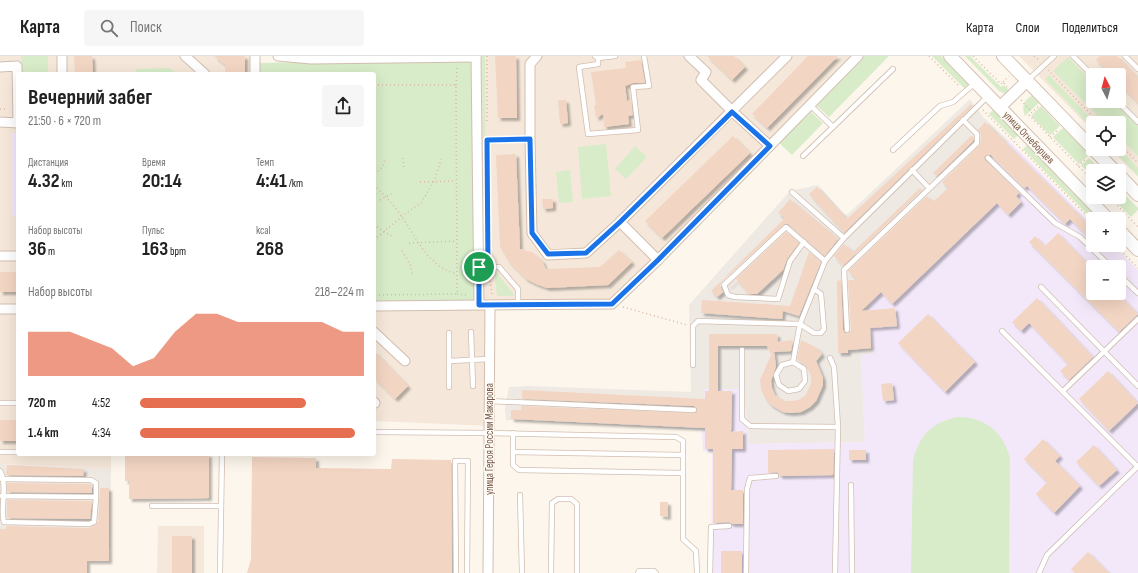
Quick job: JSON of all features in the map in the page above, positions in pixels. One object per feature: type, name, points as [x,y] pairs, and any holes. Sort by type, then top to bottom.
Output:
[{"type":"main road","name":"улица Огнеборцев","points":[[950,56],[1101,212]]},
{"type":"main road","points":[[1003,56],[1086,145]]},
{"type":"main road","points":[[1098,156],[1107,164]]},
{"type":"main road","points":[[1126,182],[1138,195]]},
{"type":"main road","points":[[1126,237],[1138,250]]},
{"type":"street","points":[[62,56],[62,72]]},
{"type":"street","points":[[185,56],[203,72]]},
{"type":"street","points":[[255,56],[255,72]]},
{"type":"street","points":[[278,56],[311,59],[476,57],[483,267],[479,305]]},
{"type":"street","points":[[537,56],[530,64],[532,233],[548,254],[586,253],[620,222],[787,56]]},
{"type":"street","points":[[689,56],[706,72],[701,80],[732,112],[770,146]]},
{"type":"street","points":[[376,306],[612,304],[658,260],[858,56]]},
{"type":"street","points":[[0,67],[17,66],[17,72]]},
{"type":"street","points":[[1000,107],[1027,81]]},
{"type":"street","points":[[0,122],[16,123]]},
{"type":"street","points":[[620,222],[658,260]]},
{"type":"street","points":[[0,256],[16,256]]},
{"type":"street","name":"улица Героя России Макарова","points":[[488,573],[490,304]]},
{"type":"street","points":[[0,309],[16,309]]},
{"type":"street","points":[[376,334],[405,361]]},
{"type":"lane","points":[[615,56],[596,57],[598,64],[579,67],[588,134],[638,130],[633,87],[649,86],[644,56]]},
{"type":"lane","points":[[1027,81],[1054,56]]},
{"type":"lane","points":[[1073,56],[1086,69]]},
{"type":"lane","points":[[1125,56],[1138,69]]},
{"type":"lane","points":[[803,156],[893,69]]},
{"type":"lane","points":[[893,150],[940,106],[953,102],[976,82]]},
{"type":"lane","points":[[793,362],[800,324],[825,261],[844,238],[989,96]]},
{"type":"lane","points":[[810,105],[833,127]]},
{"type":"lane","points":[[1124,108],[1138,122]]},
{"type":"lane","points":[[847,330],[844,270],[977,143],[977,134],[963,120]]},
{"type":"lane","points":[[988,158],[1054,223],[1080,237],[1104,260]]},
{"type":"lane","points":[[912,170],[929,188]]},
{"type":"lane","points":[[792,192],[844,238]]},
{"type":"lane","points":[[804,242],[790,260],[778,299],[735,297],[728,295],[724,285],[786,227],[804,242],[825,261]]},
{"type":"lane","points":[[483,267],[499,267],[518,289],[518,304]]},
{"type":"lane","points":[[1126,282],[1138,293]]},
{"type":"lane","points":[[1041,287],[1138,386]]},
{"type":"lane","points":[[693,365],[693,326],[698,321],[800,324],[814,333],[821,333],[824,329],[821,294],[814,289]]},
{"type":"lane","points":[[1063,391],[1138,319]]},
{"type":"lane","points":[[1002,331],[1138,466],[1047,555],[1039,573]]},
{"type":"lane","points":[[449,332],[449,387]]},
{"type":"lane","points":[[471,332],[473,386]]},
{"type":"lane","points":[[742,350],[742,419],[750,426],[838,427]]},
{"type":"lane","points":[[830,358],[834,367],[838,427],[835,573]]},
{"type":"lane","points":[[449,361],[489,359]]},
{"type":"lane","points":[[793,362],[804,369],[805,381],[799,389],[788,391],[779,385],[776,374],[782,365],[793,362]]},
{"type":"lane","points":[[489,401],[694,410]]},
{"type":"lane","points":[[0,403],[16,403]]},
{"type":"lane","points":[[376,432],[489,432],[676,437],[683,441],[683,539],[696,551],[697,573]]},
{"type":"lane","points":[[513,433],[513,465],[519,470],[683,473]]},
{"type":"lane","points":[[0,452],[16,452]]},
{"type":"lane","points":[[513,452],[683,455]]},
{"type":"lane","points":[[220,573],[222,456]]},
{"type":"lane","points":[[456,573],[455,461],[468,461],[467,573]]},
{"type":"lane","points":[[0,471],[2,479],[2,520],[4,522],[94,522],[96,483],[91,480],[2,479]]},
{"type":"lane","points":[[746,573],[747,489],[750,478],[776,476]]},
{"type":"lane","points":[[851,485],[852,573]]},
{"type":"lane","points":[[520,495],[522,573]]},
{"type":"lane","points":[[2,496],[96,497]]},
{"type":"lane","points":[[551,573],[552,503],[558,499],[571,499],[577,504],[577,573]]},
{"type":"lane","points":[[152,506],[221,506]]},
{"type":"lane","points":[[710,573],[711,527],[729,526]]},
{"type":"lane","points":[[638,573],[639,571],[654,571],[656,573]]},
{"type":"path","points":[[487,56],[487,125]]},
{"type":"path","points":[[929,56],[965,92]]},
{"type":"path","points":[[973,56],[1001,84],[1003,82],[1032,112]]},
{"type":"path","points":[[1034,56],[1093,116]]},
{"type":"path","points":[[376,295],[457,294],[457,58]]},
{"type":"path","points":[[376,85],[456,85]]},
{"type":"path","points":[[1041,104],[1029,115],[1086,174]]},
{"type":"path","points":[[978,106],[1086,215]]},
{"type":"path","points":[[1050,137],[1062,126]]},
{"type":"path","points":[[487,140],[530,139]]},
{"type":"path","points":[[1126,150],[1138,163]]},
{"type":"path","points":[[1078,166],[1087,156]]},
{"type":"path","points":[[376,172],[384,165],[385,158]]},
{"type":"path","points":[[404,158],[404,170]]},
{"type":"path","points":[[376,238],[401,216],[421,203],[434,181],[442,158]]},
{"type":"path","points":[[488,177],[488,221]]},
{"type":"path","points":[[420,182],[457,181]]},
{"type":"path","points":[[376,187],[397,210],[418,243],[434,262],[457,274]]},
{"type":"path","points":[[380,200],[393,193]]},
{"type":"path","points":[[1115,204],[1138,227]]},
{"type":"path","points":[[378,227],[393,237]]},
{"type":"path","points":[[409,243],[457,241]]},
{"type":"path","points":[[402,251],[411,266],[412,276]]},
{"type":"path","points":[[1122,252],[1138,268]]},
{"type":"path","points":[[483,267],[492,296],[490,304]]},
{"type":"path","points":[[612,304],[693,326]]},
{"type":"shaded area","points":[[0,56],[253,56],[254,72],[16,72],[16,308],[0,308]]},
{"type":"shaded area","points":[[481,56],[862,56],[615,305],[480,303]]},
{"type":"shaded area","points":[[1019,56],[1138,56],[1138,177],[1117,156],[1126,156],[1126,116],[1086,116],[1086,124]]},
{"type":"shaded area","points":[[970,99],[983,117],[1009,141],[936,214],[869,292],[873,354],[861,356],[865,442],[749,444],[746,409],[702,430],[506,420],[505,409],[509,387],[528,386],[691,392],[689,305],[790,191],[818,185],[843,213],[847,215]]},
{"type":"shaded area","points":[[11,133],[16,133],[16,216],[12,216]]},
{"type":"shaded area","points":[[1009,141],[1086,218],[1086,252],[1120,252],[1138,270],[1138,573],[711,573],[712,452],[703,451],[702,430],[704,429],[704,389],[740,389],[746,409],[749,444],[865,442],[861,355],[873,354],[869,293],[936,214]]},
{"type":"shaded area","points":[[493,308],[492,426],[376,421],[376,310]]},
{"type":"shaded area","points":[[0,312],[16,312],[16,456],[111,456],[111,469],[0,464]]},
{"type":"shaded area","points":[[0,464],[111,469],[110,549],[0,548]]},
{"type":"shaded area","points":[[158,526],[204,526],[204,573],[157,573]]},
{"type":"green space","points":[[21,56],[48,56],[48,72],[22,72]]},
{"type":"green space","points":[[482,56],[485,56],[486,263],[484,263]]},
{"type":"green space","points":[[864,56],[889,56],[829,117],[816,105]]},
{"type":"green space","points":[[932,56],[941,56],[972,88],[968,92]]},
{"type":"green space","points":[[965,56],[970,56],[1001,87],[1004,85],[1012,93],[1005,94],[999,91]]},
{"type":"green space","points":[[1068,57],[1086,75],[1086,104],[1053,71]]},
{"type":"green space","points":[[474,59],[478,302],[376,304],[376,72],[257,72],[256,63]]},
{"type":"green space","points":[[169,68],[175,72],[136,72],[136,69]]},
{"type":"green space","points":[[1049,75],[1088,116],[1086,116],[1086,122],[1045,79]]},
{"type":"green space","points":[[1035,95],[1043,99],[1025,116],[1023,109],[1024,103],[1028,98]]},
{"type":"green space","points":[[1041,106],[1060,126],[1050,135],[1031,116]]},
{"type":"green space","points":[[1090,108],[1119,108],[1138,126],[1138,156],[1126,144],[1126,116],[1098,116]]},
{"type":"green space","points":[[994,109],[1019,134],[1014,139],[989,114]]},
{"type":"green space","points":[[810,111],[823,123],[792,155],[779,143]]},
{"type":"green space","points":[[1063,128],[1086,152],[1086,156],[1088,156],[1079,164],[1053,137]]},
{"type":"green space","points":[[606,144],[611,196],[582,199],[578,147]]},
{"type":"green space","points":[[1028,145],[1093,212],[1086,213],[1023,149]]},
{"type":"green space","points":[[635,146],[647,157],[626,179],[615,169]]},
{"type":"green space","points":[[1126,155],[1138,168],[1138,176],[1119,156]]},
{"type":"green space","points":[[1089,158],[1095,164],[1086,164],[1086,170],[1081,165]]},
{"type":"green space","points":[[570,170],[573,202],[559,203],[556,172]]},
{"type":"green space","points":[[1126,196],[1138,208],[1138,210],[1131,217],[1118,204],[1126,204]]},
{"type":"green space","points":[[494,269],[515,296],[497,296]]},
{"type":"green space","points":[[957,417],[976,419],[992,428],[1003,441],[1010,459],[1009,573],[911,573],[913,460],[919,443],[928,431],[934,426]]},
{"type":"building","points":[[74,56],[92,56],[93,72],[75,72]]},
{"type":"building","points":[[214,56],[245,56],[245,72],[225,72],[225,65]]},
{"type":"building","points":[[495,56],[516,56],[517,118],[498,118]]},
{"type":"building","points":[[707,56],[734,56],[745,67],[732,80]]},
{"type":"building","points":[[808,56],[838,56],[767,128],[752,114]]},
{"type":"building","points":[[1100,56],[1117,56],[1138,78],[1138,103],[1126,91],[1126,68],[1104,68],[1096,60]]},
{"type":"building","points":[[641,60],[645,83],[633,83],[625,86],[627,101],[631,100],[633,115],[628,116],[629,124],[604,127],[603,114],[596,118],[594,105],[596,105],[591,72],[626,68],[625,62]]},
{"type":"building","points":[[558,100],[566,100],[568,123],[560,124]]},
{"type":"building","points":[[971,104],[973,106],[844,233],[809,194],[817,187],[847,219]]},
{"type":"building","points":[[985,122],[1086,222],[1086,235],[1070,219],[1065,224],[1027,186],[1024,188],[991,155],[987,155],[984,157],[985,160],[1019,193],[1016,196],[1021,202],[1008,215],[997,203],[892,304],[881,292],[861,311],[895,308],[897,326],[870,328],[871,348],[848,350],[848,353],[838,353],[837,281],[841,280],[843,330],[848,334],[851,330],[848,280],[857,280],[848,271],[927,196],[933,202],[948,188],[942,182],[980,145],[981,134],[978,130]]},
{"type":"building","points":[[733,136],[750,153],[662,238],[645,221]]},
{"type":"building","points":[[971,136],[973,136],[973,141],[937,176],[933,173]]},
{"type":"building","points":[[516,154],[520,249],[532,252],[542,261],[546,269],[600,267],[619,250],[632,262],[608,285],[547,288],[526,279],[509,262],[500,247],[496,155]]},
{"type":"building","points":[[920,188],[922,190],[843,266],[834,256],[832,258],[844,244],[853,252]]},
{"type":"building","points":[[542,199],[553,199],[553,208],[543,209]]},
{"type":"building","points":[[790,199],[838,239],[825,256],[788,224],[785,224],[721,282],[720,286],[723,292],[717,297],[711,291],[785,218],[778,213]]},
{"type":"building","points":[[786,232],[799,243],[787,259],[783,270],[757,294],[749,294],[736,279],[728,286]]},
{"type":"building","points":[[1058,233],[1086,262],[1086,299],[1029,242],[1035,236],[1045,246]]},
{"type":"building","points":[[809,252],[821,262],[799,316],[783,311],[782,319],[701,313],[702,300],[790,306]]},
{"type":"building","points":[[0,272],[16,272],[16,292],[0,292]]},
{"type":"building","points":[[1037,298],[1093,357],[1069,380],[1060,371],[1068,364],[1029,323],[1021,331],[1012,322]]},
{"type":"building","points":[[1087,300],[1124,300],[1138,314],[1119,332]]},
{"type":"building","points":[[928,314],[975,362],[945,392],[898,343]]},
{"type":"building","points":[[709,334],[777,334],[778,342],[793,340],[791,351],[774,352],[776,366],[771,381],[772,388],[775,395],[785,401],[793,401],[805,396],[811,384],[811,376],[807,367],[797,359],[801,340],[817,348],[822,354],[816,361],[823,378],[823,385],[816,401],[810,407],[801,412],[791,413],[783,412],[771,405],[766,400],[761,389],[760,380],[772,353],[770,353],[767,346],[718,346],[718,391],[732,391],[731,432],[743,431],[743,449],[732,449],[731,490],[743,490],[743,524],[732,524],[729,522],[713,523],[713,449],[705,449],[705,428],[511,419],[511,410],[521,410],[521,406],[695,413],[698,410],[694,406],[522,399],[522,390],[705,399],[705,391],[709,391]]},
{"type":"building","points":[[376,353],[408,386],[395,399],[376,380]]},
{"type":"building","points":[[1108,371],[1138,403],[1109,431],[1079,399]]},
{"type":"building","points":[[892,383],[894,400],[883,401],[881,384]]},
{"type":"building","points":[[0,420],[16,420],[16,441],[0,441]]},
{"type":"building","points":[[1043,439],[1060,456],[1055,461],[1080,486],[1054,513],[1036,494],[1047,482],[1024,459]]},
{"type":"building","points":[[1094,445],[1117,470],[1099,486],[1076,462]]},
{"type":"building","points":[[834,449],[833,475],[780,476],[777,472],[768,473],[768,450]]},
{"type":"building","points":[[849,450],[866,450],[866,460],[849,460]]},
{"type":"building","points":[[125,456],[209,456],[209,498],[129,499],[129,481],[125,481]]},
{"type":"building","points":[[252,457],[316,458],[316,468],[391,469],[392,459],[451,460],[452,573],[247,573],[251,559]]},
{"type":"building","points":[[7,465],[84,469],[83,476],[6,475]]},
{"type":"building","points":[[7,483],[90,484],[92,485],[92,493],[7,492]]},
{"type":"building","points":[[100,488],[109,488],[109,561],[87,561],[87,573],[0,573],[0,529],[6,529],[6,526],[89,528],[98,522]]},
{"type":"building","points":[[7,500],[92,501],[90,519],[7,518]]},
{"type":"building","points":[[660,502],[668,502],[668,517],[660,516]]},
{"type":"building","points":[[172,536],[192,536],[192,573],[172,573]]},
{"type":"building","points":[[721,551],[742,551],[742,573],[721,573]]},
{"type":"building","points":[[1088,552],[1109,573],[1075,573],[1071,569]]},
{"type":"route","points":[[732,112],[770,146],[658,260],[612,304],[479,305],[479,267],[488,267],[487,140],[530,139],[532,233],[548,254],[586,253],[620,222],[732,112]]}]
